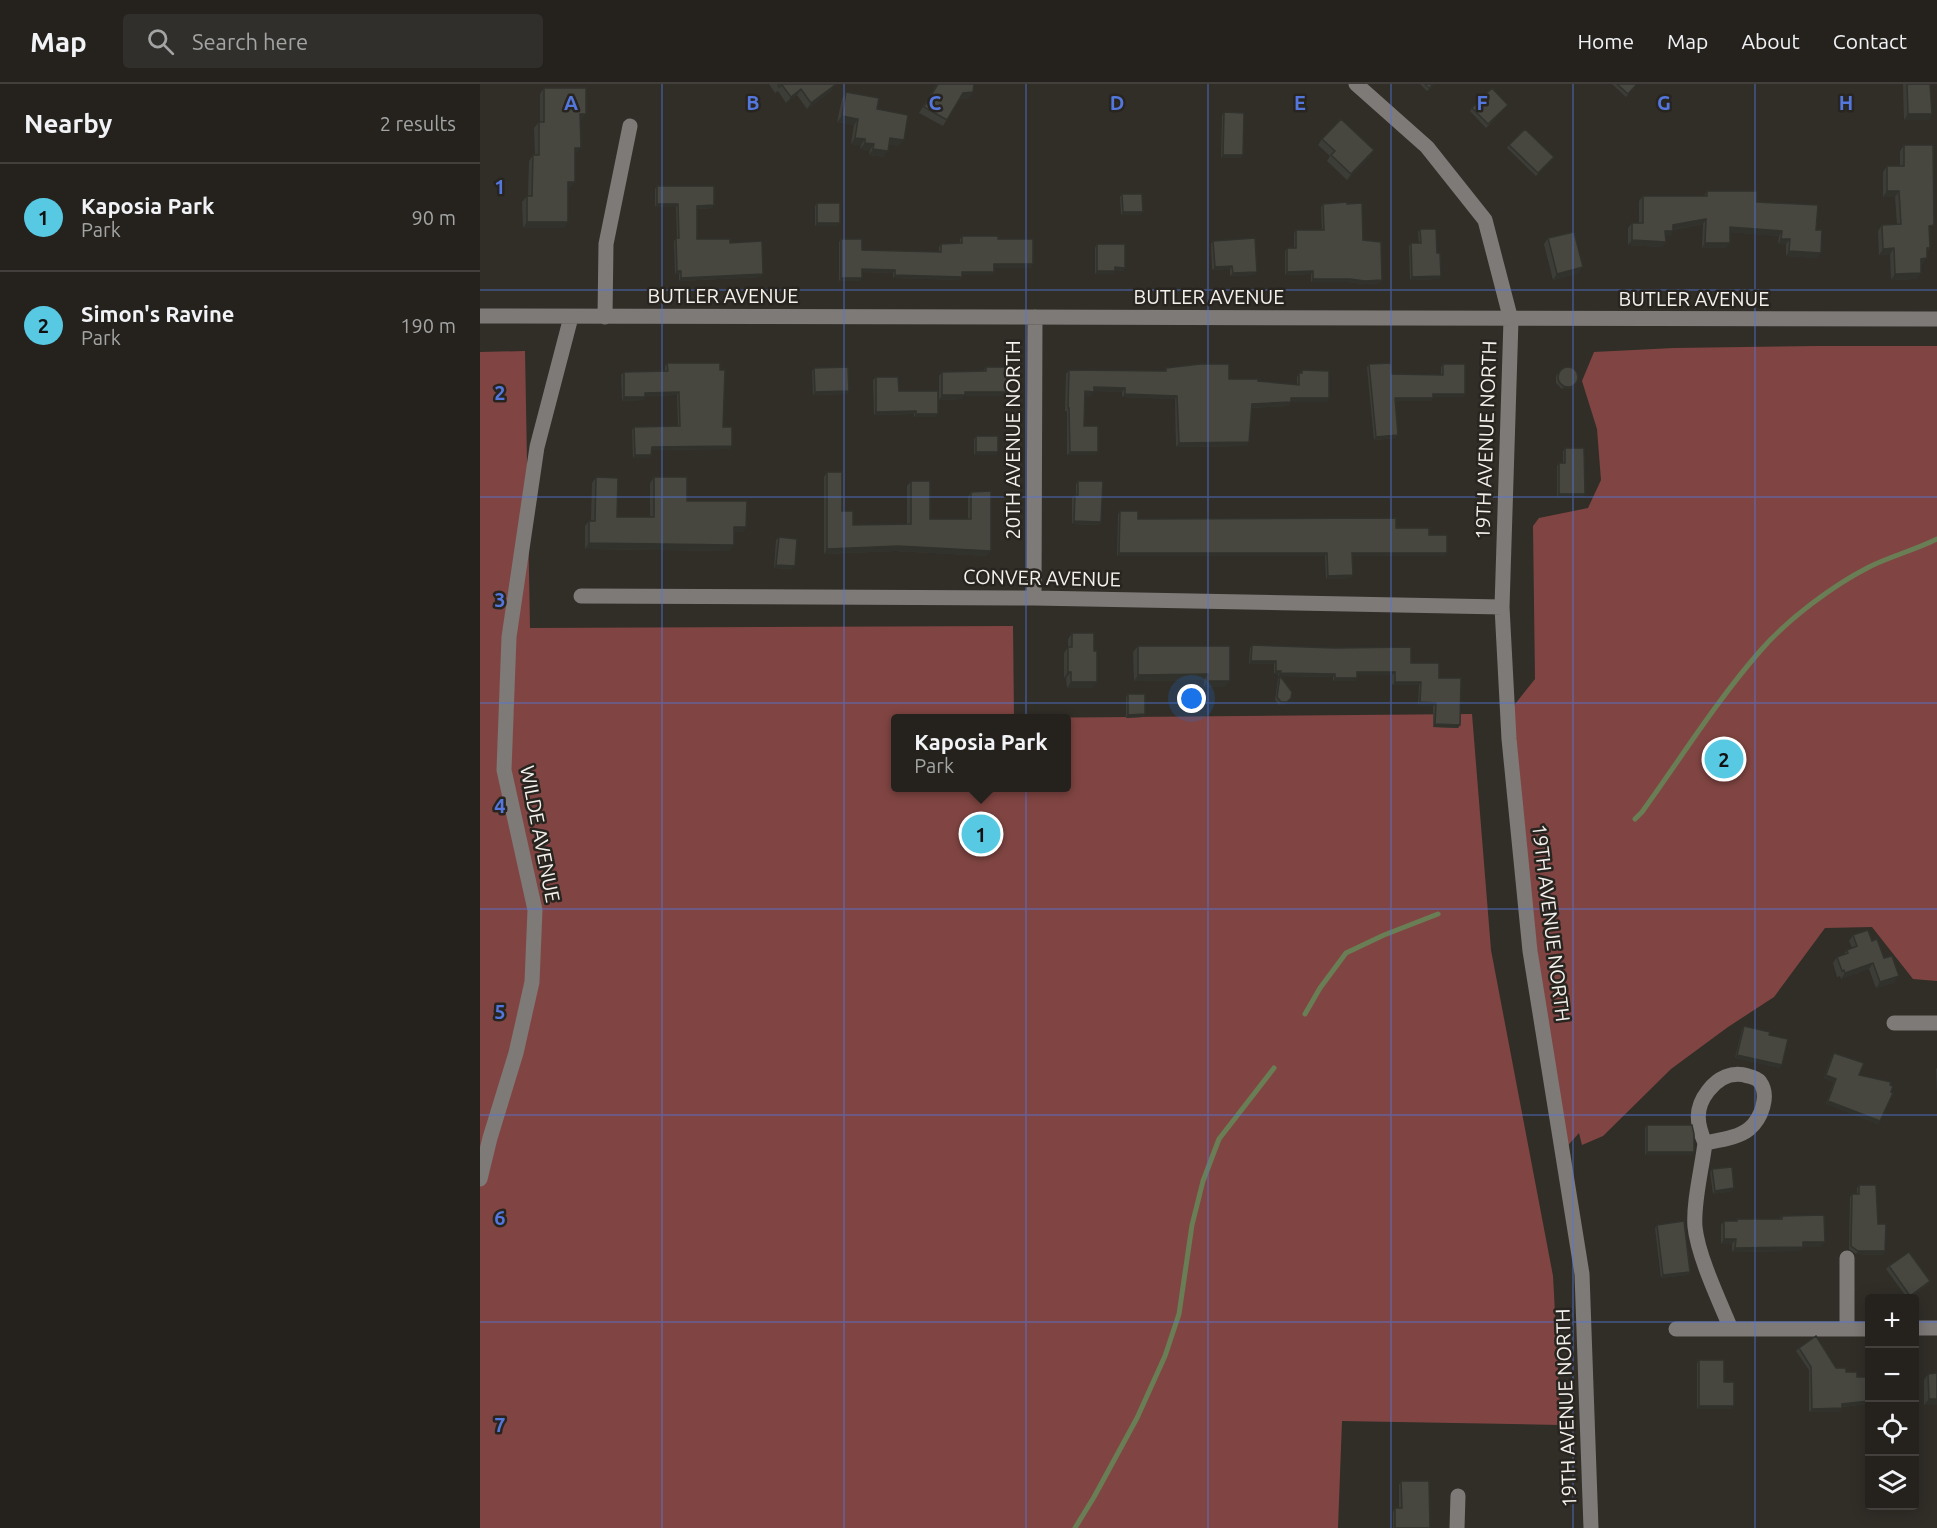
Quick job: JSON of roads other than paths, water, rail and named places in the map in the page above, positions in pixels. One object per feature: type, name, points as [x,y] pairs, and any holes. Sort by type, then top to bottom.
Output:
[{"type":"street","name":"19TH AVENUE NORTH","points":[[1356,84],[1427,147],[1485,220],[1511,320],[1502,607],[1510,750],[1530,951],[1582,1274],[1590,1528]]},
{"type":"street","points":[[605,317],[606,244],[630,126]]},
{"type":"street","name":"BUTLER AVENUE","points":[[480,316],[1511,320],[1937,319]]},
{"type":"street","name":"WILDE AVENUE","points":[[480,1179],[516,1053],[532,982],[535,910],[504,770],[509,637],[537,447],[572,317]]},
{"type":"street","name":"20TH AVENUE NORTH","points":[[1034,598],[1035,317]]},
{"type":"street","name":"CONVER AVENUE","points":[[581,596],[1034,598],[1502,607]]},
{"type":"street","points":[[1894,1023],[1937,1023]]},
{"type":"street","points":[[1706,1143],[1740,1134],[1749,1130],[1756,1121],[1764,1099],[1760,1082],[1754,1077],[1742,1074],[1722,1078],[1703,1098],[1698,1117],[1699,1129],[1706,1143],[1695,1225],[1699,1244],[1731,1329]]},
{"type":"street","points":[[1847,1258],[1847,1329]]},
{"type":"street","points":[[1919,1328],[1937,1328]]},
{"type":"street","points":[[1676,1329],[1865,1329]]},
{"type":"street","points":[[1457,1528],[1458,1496]]},
{"type":"waterway","points":[[1635,819],[1729,689],[1772,638],[1811,604],[1855,575],[1877,563],[1937,539]]},
{"type":"waterway","points":[[1305,1014],[1320,988],[1346,953],[1438,914]]},
{"type":"waterway","points":[[1075,1528],[1137,1418],[1165,1356],[1179,1314],[1192,1225],[1203,1181],[1219,1139],[1274,1068]]},
{"type":"place","name":"Simon's Ravine","points":[[1724,759]]},
{"type":"place","name":"Kaposia Park","points":[[981,834]]}]
